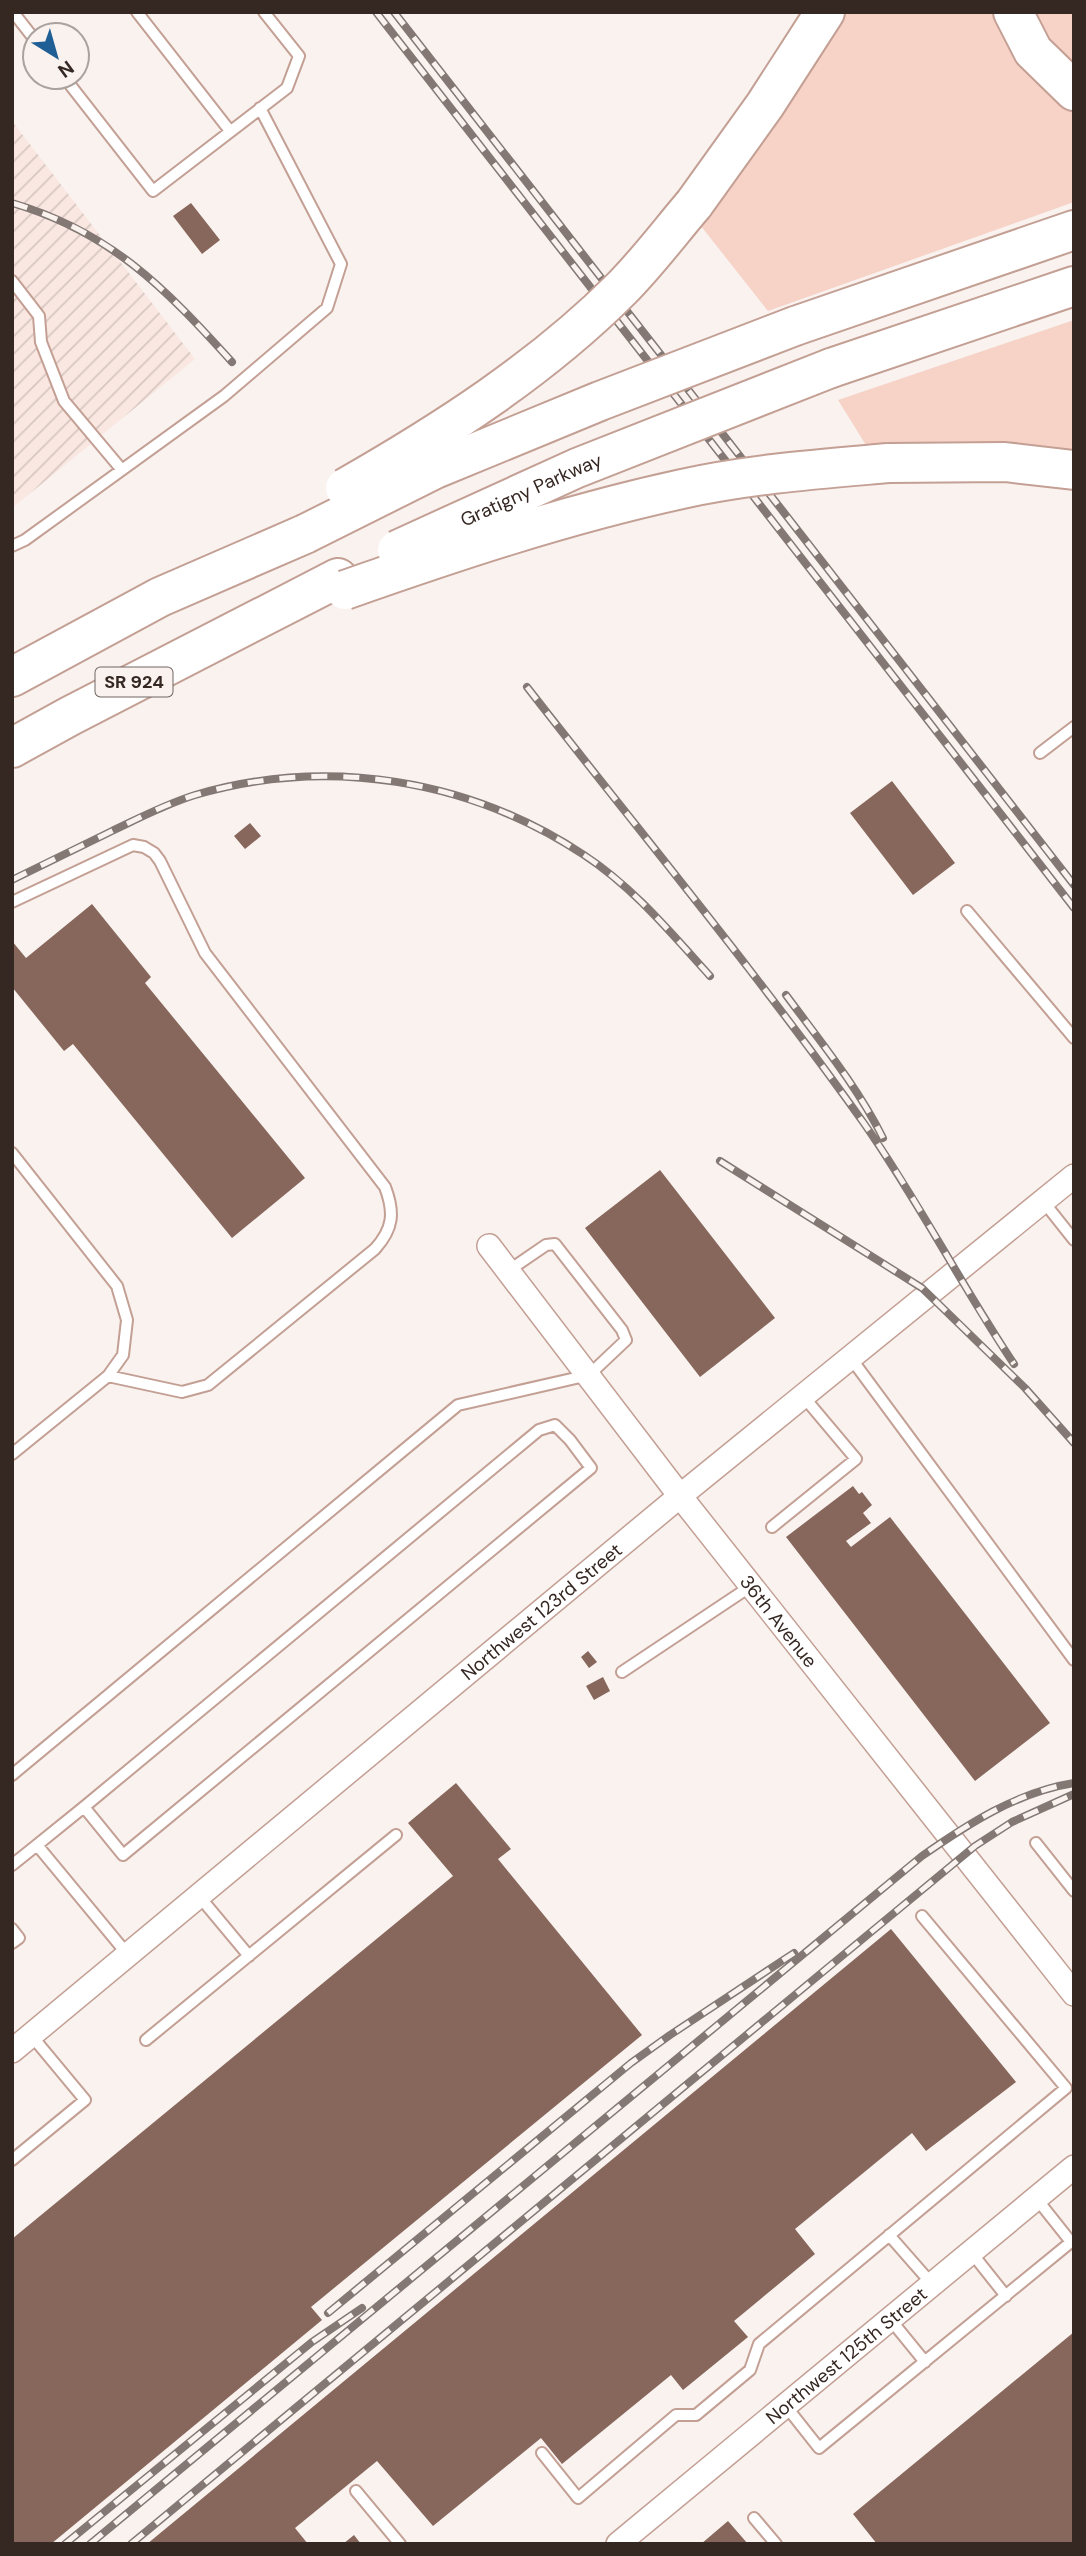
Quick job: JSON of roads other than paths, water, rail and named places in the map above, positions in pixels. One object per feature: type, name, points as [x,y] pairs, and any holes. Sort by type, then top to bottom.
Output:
[{"type":"highway","points":[[299,526],[376,470],[457,419],[539,360],[622,289],[694,204],[765,104],[825,12]]},
{"type":"highway","points":[[1013,12],[1033,51],[1074,91]]},
{"type":"highway","points":[[12,677],[299,526],[600,401],[796,326],[1074,230]]},
{"type":"highway","name":"Gratigny Parkway","points":[[342,584],[448,525],[577,468],[831,369],[1074,286]]},
{"type":"highway","points":[[342,584],[570,516],[685,488],[811,470],[889,463],[1004,462],[1074,470]]},
{"type":"highway","name":"SR 924","points":[[12,748],[256,619],[342,584]]},
{"type":"street","name":"Northwest 123rd Street","points":[[12,2051],[680,1496],[1074,1176]]},
{"type":"street","name":"36th Avenue","points":[[489,1246],[680,1496],[1074,1994]]},
{"type":"street","name":"Northwest 125th Street","points":[[618,2544],[1074,2167]]},
{"type":"lane","points":[[137,12],[230,131]]},
{"type":"lane","points":[[75,91],[153,191],[287,88],[299,56],[264,12]]},
{"type":"lane","points":[[12,546],[25,540],[224,396],[327,308],[341,264],[260,108]]},
{"type":"lane","points":[[12,282],[38,316],[41,342],[64,401],[122,470]]},
{"type":"lane","points":[[1040,753],[1074,727]]},
{"type":"lane","points":[[12,902],[133,845],[144,846],[154,853],[170,878],[205,953],[385,1187],[393,1213],[391,1227],[375,1249],[208,1385],[182,1392],[108,1376]]},
{"type":"lane","points":[[967,911],[1074,1038]]},
{"type":"lane","points":[[12,1153],[117,1286],[127,1320],[123,1355],[108,1376],[12,1454]]},
{"type":"lane","points":[[1043,1201],[1074,1240]]},
{"type":"lane","points":[[12,1775],[458,1405],[589,1375],[625,1340],[622,1330],[555,1244],[546,1245],[508,1271]]},
{"type":"lane","points":[[850,1357],[1074,1660]]},
{"type":"lane","points":[[772,1527],[856,1460],[803,1396]]},
{"type":"lane","points":[[12,1865],[539,1430],[555,1425],[592,1468],[123,1855],[84,1807]]},
{"type":"lane","points":[[622,1672],[751,1586]]},
{"type":"lane","points":[[146,2040],[396,1835]]},
{"type":"lane","points":[[1035,1843],[1074,1891]]},
{"type":"lane","points":[[37,1845],[128,1955]]},
{"type":"lane","points":[[199,1896],[249,1956]]},
{"type":"lane","points":[[542,2453],[578,2498],[676,2415],[696,2415],[750,2370],[759,2344],[1066,2088],[922,1916]]},
{"type":"lane","points":[[12,1929],[19,1938],[12,1943]]},
{"type":"lane","points":[[12,2160],[85,2100],[31,2035]]},
{"type":"lane","points":[[785,2405],[819,2448],[1072,2242],[1036,2198]]},
{"type":"lane","points":[[890,2235],[932,2284]]},
{"type":"lane","points":[[971,2252],[1006,2296]]},
{"type":"lane","points":[[890,2319],[925,2362]]},
{"type":"lane","points":[[356,2491],[400,2544]]},
{"type":"lane","points":[[754,2518],[776,2544]]},
{"type":"railway","points":[[376,12],[1074,908]]},
{"type":"railway","points":[[394,12],[1074,885]]},
{"type":"railway","points":[[12,203],[79,230],[134,266],[183,310],[232,362]]},
{"type":"railway","points":[[527,687],[823,1066],[902,1182],[1014,1364]]},
{"type":"railway","points":[[12,880],[142,816],[195,795],[245,783],[296,777],[346,777],[396,782],[445,792],[493,808],[540,829],[584,855],[635,896],[710,976]]},
{"type":"railway","points":[[786,995],[850,1082],[883,1138]]},
{"type":"railway","points":[[720,1161],[922,1288],[1025,1388],[1074,1443]]},
{"type":"railway","points":[[90,2544],[922,1856],[994,1811],[1033,1794],[1074,1783]]},
{"type":"railway","points":[[131,2544],[975,1846],[1012,1822],[1074,1794]]},
{"type":"railway","points":[[328,2313],[631,2063],[794,1953]]},
{"type":"railway","points":[[65,2544],[312,2342],[362,2308]]}]
